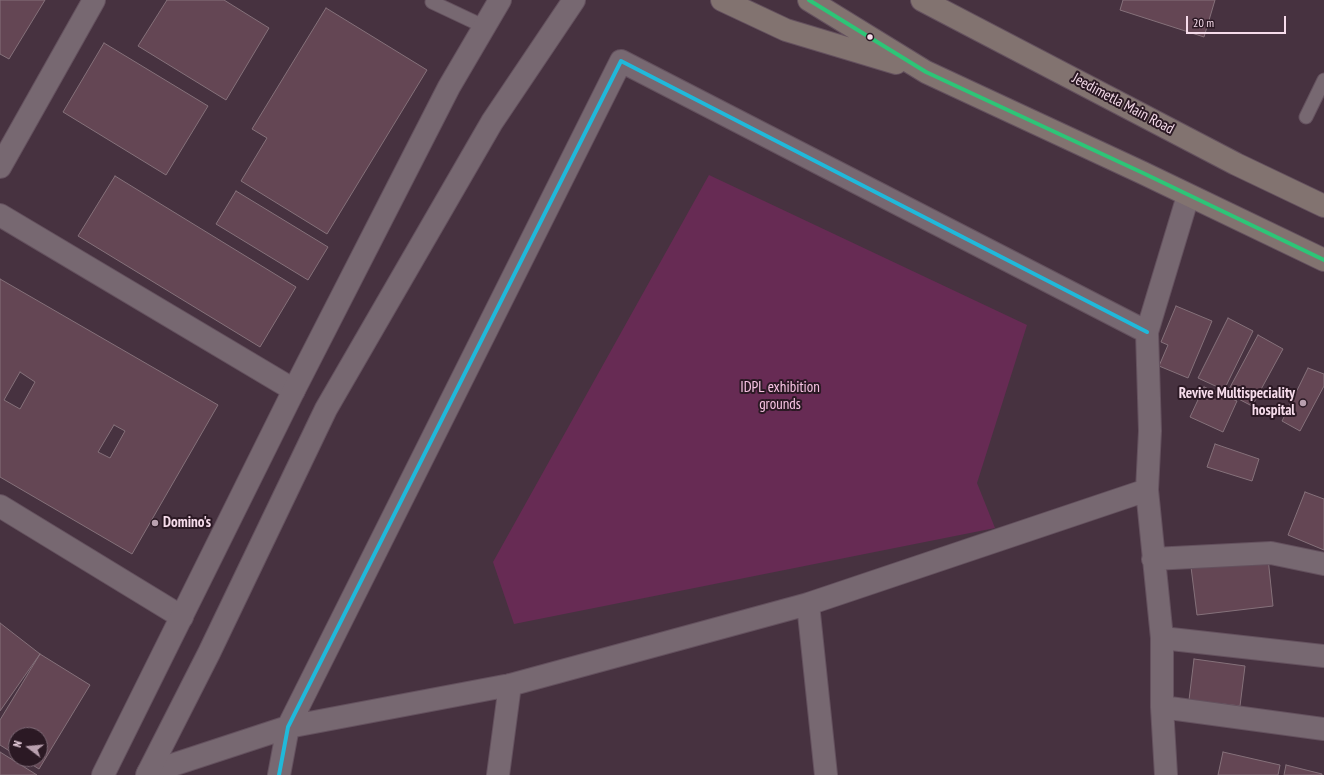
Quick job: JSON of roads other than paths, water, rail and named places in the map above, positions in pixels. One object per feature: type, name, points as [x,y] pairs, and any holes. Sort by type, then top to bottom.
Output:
[{"type":"main road","points":[[722,0],[786,30],[926,72]]},
{"type":"main road","points":[[809,0],[926,72],[1324,260]]},
{"type":"main road","name":"Jeedimetla Main Road","points":[[922,0],[1236,164],[1324,206]]},
{"type":"street","points":[[0,167],[94,0]]},
{"type":"street","points":[[103,775],[294,390],[449,87],[500,0]]},
{"type":"street","points":[[148,774],[209,652],[326,409],[492,122],[574,0]]},
{"type":"street","points":[[279,775],[288,727],[622,61],[1147,332]]},
{"type":"street","points":[[1166,775],[1162,707],[1162,638],[1147,490],[1150,431],[1147,332],[1188,196]]},
{"type":"street","points":[[0,215],[294,390]]},
{"type":"street","points":[[148,774],[288,727],[510,685],[808,604],[1147,490]]},
{"type":"street","points":[[0,506],[182,617]]},
{"type":"street","points":[[1153,559],[1271,553],[1324,564]]},
{"type":"street","points":[[808,604],[826,775]]},
{"type":"street","points":[[1162,638],[1324,656]]},
{"type":"street","points":[[498,775],[510,685]]},
{"type":"street","points":[[1162,707],[1324,729]]},
{"type":"lane","points":[[432,2],[484,27]]},
{"type":"lane","points":[[1306,117],[1324,80]]},
{"type":"place","name":"Revive Multispeciality hospital","points":[[1303,403]]},
{"type":"place","name":"Domino's","points":[[155,523]]},
{"type":"park label","name":"IDPL exhibition grounds","points":[[780,396]]}]
